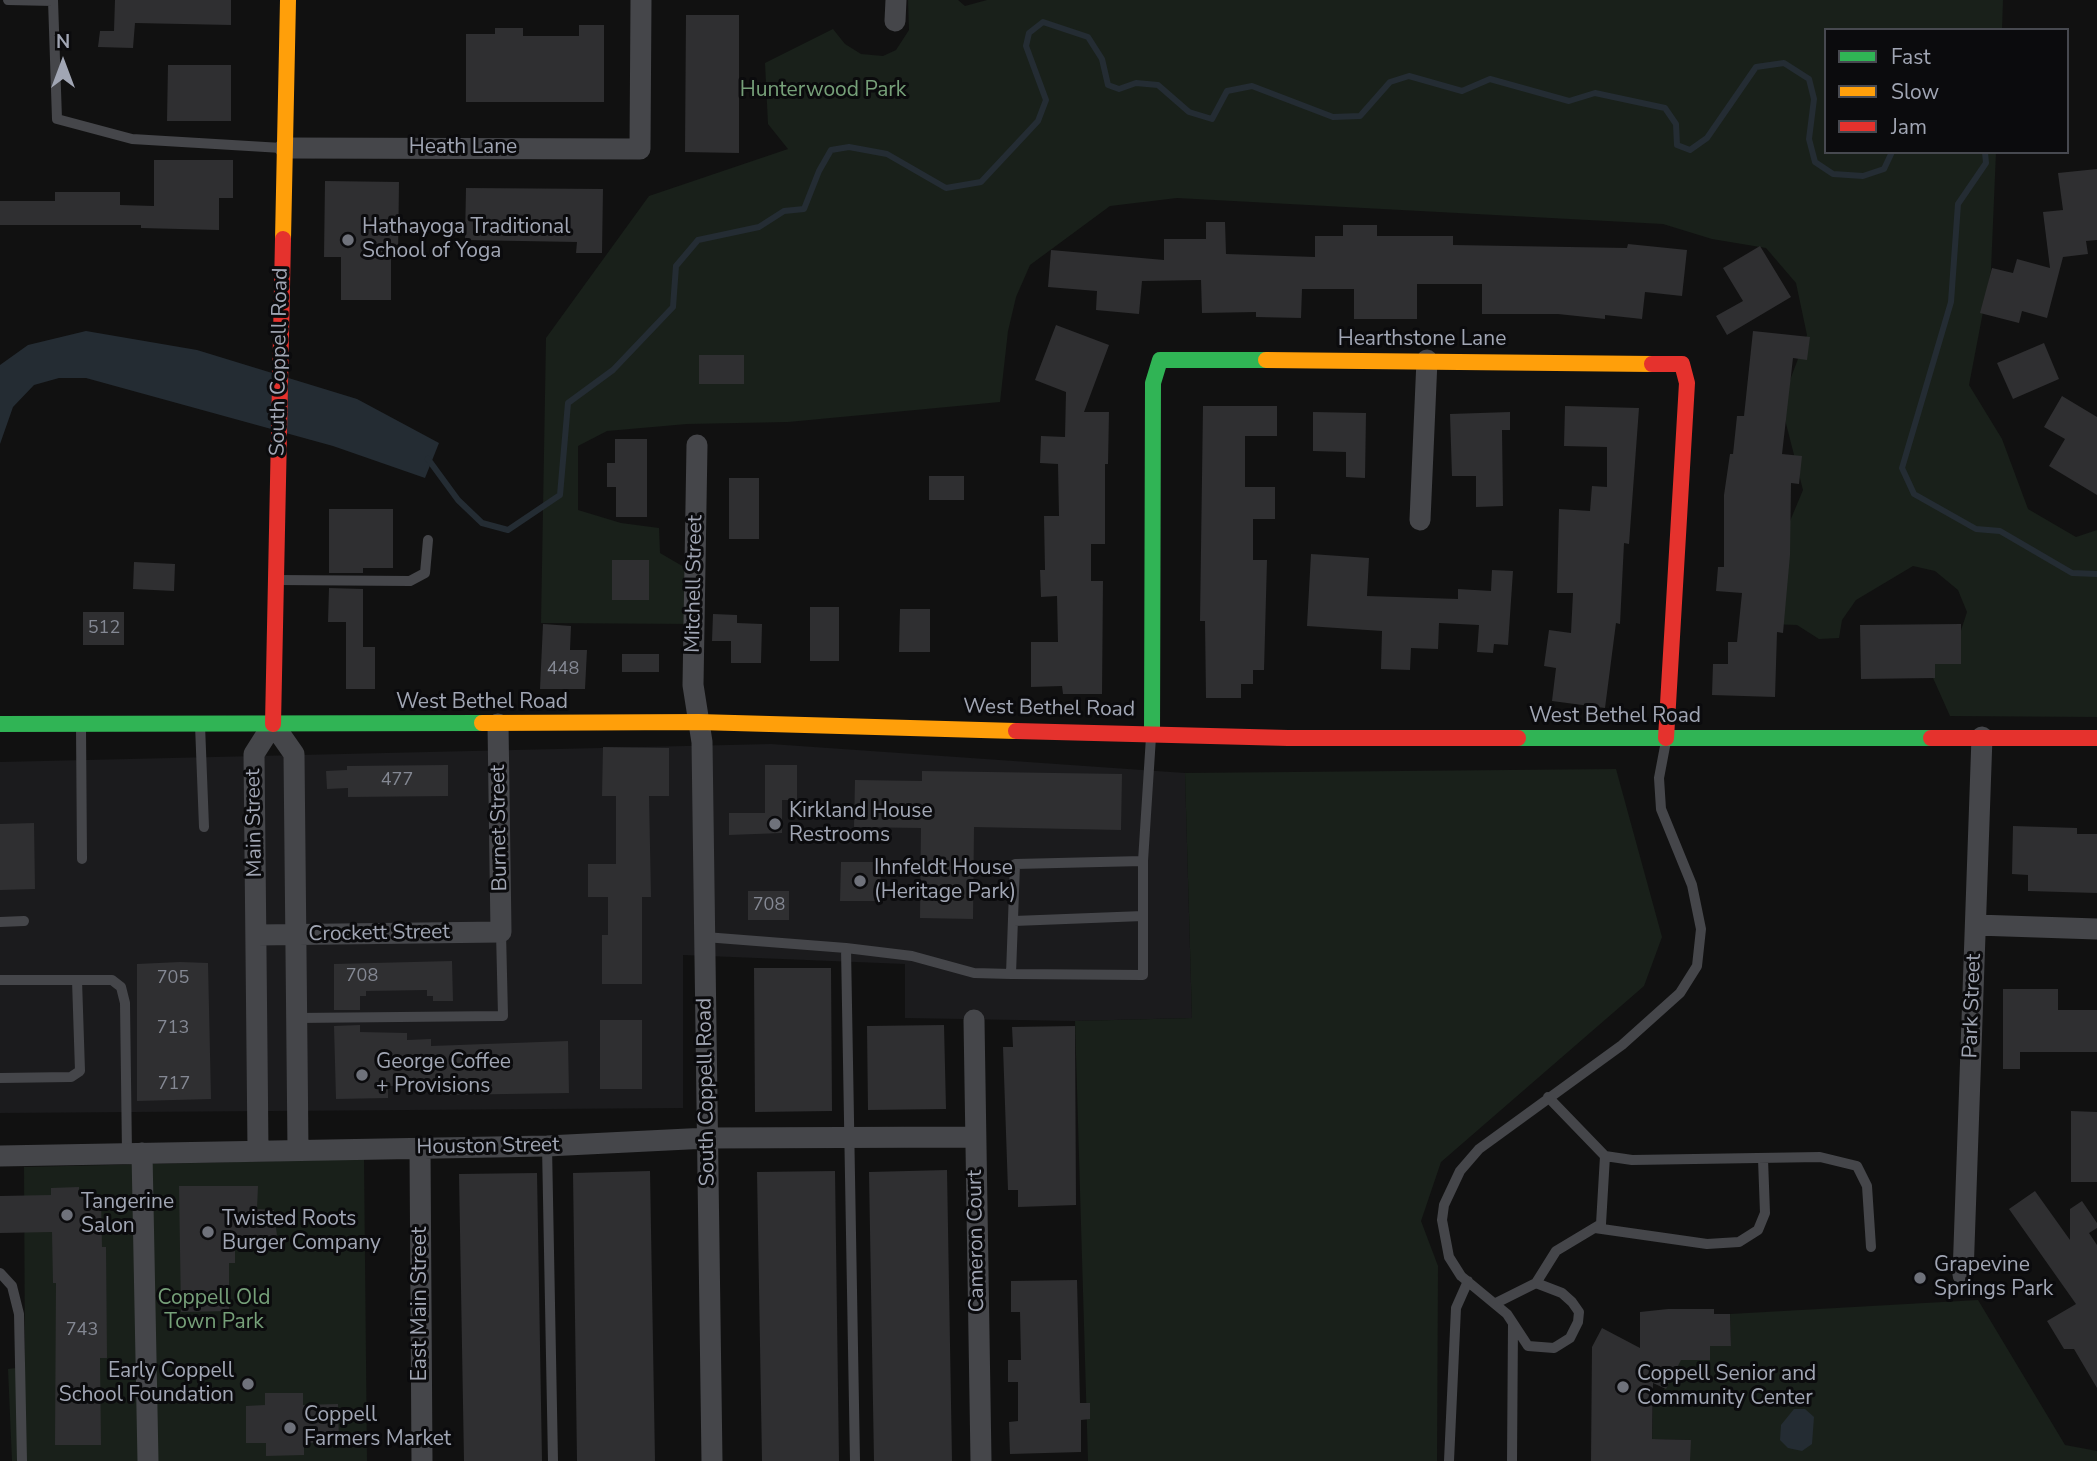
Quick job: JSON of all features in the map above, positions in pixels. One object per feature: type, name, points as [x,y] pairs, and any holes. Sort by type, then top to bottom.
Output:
[{"type":"main road","name":"South Coppell Road","points":[[273,724],[288,0]]},
{"type":"main road","name":"Hearthstone Lane","points":[[1152,733],[1153,383],[1160,360],[1427,360],[1682,364],[1687,383],[1666,738]]},
{"type":"main road","name":"West Bethel Road","points":[[0,724],[699,722],[1288,738],[2097,738]]},
{"type":"street","name":"Heath Lane","points":[[285,148],[640,149],[641,0]]},
{"type":"street","points":[[1420,520],[1427,360]]},
{"type":"street","name":"Mitchell Street","points":[[697,445],[693,685],[699,722]]},
{"type":"street","name":"South Coppell Road","points":[[699,722],[705,937],[712,1461]]},
{"type":"street","name":"Main Street","points":[[258,1150],[254,754],[273,724],[294,754],[298,1150]]},
{"type":"street","name":"Burnet Street","points":[[498,724],[501,932]]},
{"type":"street","name":"Park Street","points":[[1963,1275],[1982,737]]},
{"type":"street","points":[[1976,925],[2097,929]]},
{"type":"street","name":"Crockett Street","points":[[257,935],[501,932]]},
{"type":"street","name":"Cameron Court","points":[[974,1020],[981,1461]]},
{"type":"street","name":"Houston Street","points":[[0,1156],[547,1146],[708,1138],[975,1137]]},
{"type":"street","name":"East Main Street","points":[[420,1148],[422,1461]]},
{"type":"street","points":[[135,1154],[148,1461]]},
{"type":"lane","points":[[8,0],[53,0],[57,118],[132,139],[285,148]]},
{"type":"lane","points":[[275,580],[410,581],[425,573],[428,540]]},
{"type":"lane","points":[[81,724],[82,859]]},
{"type":"lane","points":[[200,725],[204,827]]},
{"type":"lane","points":[[705,937],[912,956],[974,973],[1143,975],[1143,861],[1152,733]]},
{"type":"lane","points":[[1536,1283],[1562,1293],[1579,1312],[1578,1322],[1570,1338],[1554,1348],[1528,1346],[1496,1303],[1468,1281],[1449,1256],[1442,1220],[1450,1191],[1460,1171],[1479,1149],[1622,1045],[1681,992],[1698,966],[1701,929],[1692,885],[1661,809],[1659,778],[1666,738]]},
{"type":"lane","points":[[1011,974],[1015,864],[1143,861]]},
{"type":"lane","points":[[1014,921],[1143,916]]},
{"type":"lane","points":[[0,922],[24,921]]},
{"type":"lane","points":[[296,1017],[503,1016],[501,932]]},
{"type":"lane","points":[[846,948],[855,1461]]},
{"type":"lane","points":[[0,980],[112,980],[121,987],[125,1003],[135,1154]]},
{"type":"lane","points":[[0,1078],[71,1077],[80,1071],[77,980]]},
{"type":"lane","points":[[1548,1097],[1605,1156],[1632,1160],[1820,1157],[1857,1167],[1867,1186],[1871,1247]]},
{"type":"lane","points":[[547,1146],[553,1461]]},
{"type":"lane","points":[[1496,1303],[1536,1283],[1556,1251],[1601,1224],[1605,1156]]},
{"type":"lane","points":[[1595,1228],[1707,1244],[1739,1242],[1758,1230],[1765,1213],[1763,1159]]},
{"type":"lane","points":[[0,1273],[12,1286],[19,1314],[22,1461]]},
{"type":"lane","points":[[1449,1461],[1452,1449],[1455,1308],[1468,1281]]},
{"type":"lane","points":[[1512,1461],[1513,1324]]},
{"type":"shaded area","points":[[86,331],[197,350],[357,399],[439,443],[425,478],[333,446],[86,378],[59,378],[34,385],[13,407],[0,444],[0,365],[28,345]]},
{"type":"shaded area","points":[[771,744],[1185,773],[1192,1018],[1075,1021],[905,1018],[905,964],[683,955],[683,1108],[0,1113],[0,762]]},
{"type":"shaded area","points":[[1794,1409],[1805,1409],[1814,1417],[1812,1444],[1802,1451],[1788,1448],[1780,1440],[1781,1425]]},
{"type":"green space","name":"Hunterwood Park","points":[[908,0],[958,0],[965,6],[987,0],[2003,0],[2002,28],[1824,28],[1824,154],[1996,154],[1991,270],[1969,385],[2002,439],[2028,509],[2076,537],[2097,530],[2097,717],[1950,716],[1925,660],[1955,649],[1967,612],[1958,590],[1935,571],[1913,566],[1856,600],[1842,620],[1839,638],[1819,639],[1797,625],[1769,624],[1780,545],[1803,490],[1781,404],[1807,335],[1796,283],[1766,248],[1712,239],[1663,224],[1177,198],[1110,206],[1030,265],[1016,297],[1008,331],[1000,402],[788,422],[687,424],[607,431],[578,446],[578,510],[621,523],[659,528],[660,553],[696,574],[697,624],[541,623],[546,338],[649,196],[788,149],[768,124],[765,63],[833,29],[845,44],[861,54],[883,56],[896,50],[909,30]]},
{"type":"green space","points":[[1616,769],[1662,937],[1644,986],[1441,1162],[1421,1221],[1438,1266],[1437,1461],[1088,1461],[1075,1021],[1192,1018],[1185,773]]},
{"type":"green space","name":"Coppell Old Town Park","points":[[364,1159],[367,1461],[12,1461],[8,1369],[25,1367],[24,1167]]},
{"type":"green space","name":"Grapevine Springs Park","points":[[1978,1300],[2065,1445],[2097,1451],[2097,1461],[1690,1461],[1690,1440],[1652,1439],[1653,1407],[1677,1368],[1662,1360],[1710,1360],[1710,1346],[1731,1345],[1730,1314]]},
{"type":"building","points":[[115,0],[231,0],[231,25],[135,23],[133,48],[98,47],[100,31],[114,31]]},
{"type":"building","points":[[686,15],[739,15],[739,153],[685,152]]},
{"type":"building","points":[[579,25],[604,25],[604,102],[466,102],[466,34],[495,34],[495,28],[523,28],[523,36],[579,36]]},
{"type":"building","points":[[168,65],[231,65],[231,121],[167,121]]},
{"type":"building","points":[[154,160],[233,160],[233,198],[219,198],[219,230],[141,228],[141,225],[0,225],[0,201],[55,201],[55,192],[120,192],[120,205],[154,206]]},
{"type":"building","points":[[2097,169],[2097,240],[2086,241],[2088,254],[2063,257],[2047,318],[2022,311],[2019,323],[1980,313],[1992,268],[2013,273],[2017,259],[2050,268],[2043,212],[2063,210],[2058,173]]},
{"type":"building","points":[[325,181],[399,182],[398,258],[391,258],[391,300],[341,300],[341,257],[324,257]]},
{"type":"building","points":[[466,188],[603,189],[602,253],[576,253],[577,242],[465,240]]},
{"type":"building","points":[[1206,222],[1225,222],[1226,254],[1315,257],[1315,236],[1343,236],[1343,225],[1377,225],[1377,236],[1453,236],[1453,245],[1627,248],[1628,244],[1687,250],[1682,296],[1645,292],[1642,319],[1605,315],[1605,319],[1558,314],[1482,314],[1482,284],[1417,284],[1417,319],[1354,319],[1354,289],[1302,289],[1301,318],[1256,317],[1256,312],[1202,313],[1201,280],[1142,281],[1139,314],[1096,310],[1097,291],[1048,287],[1051,250],[1164,260],[1164,239],[1206,239]]},
{"type":"building","points":[[1760,246],[1791,297],[1727,335],[1716,316],[1743,301],[1723,268]]},
{"type":"building","points":[[1056,325],[1109,345],[1084,412],[1109,412],[1108,464],[1105,464],[1105,544],[1091,544],[1091,581],[1103,581],[1102,694],[1063,694],[1062,686],[1031,687],[1031,642],[1058,642],[1057,596],[1041,597],[1040,570],[1045,570],[1044,516],[1059,516],[1058,464],[1040,463],[1041,436],[1065,437],[1066,392],[1035,380]]},
{"type":"building","points":[[1753,331],[1810,337],[1807,360],[1793,358],[1782,454],[1802,456],[1799,484],[1791,483],[1790,555],[1783,633],[1777,632],[1775,697],[1712,695],[1713,664],[1728,664],[1728,642],[1737,642],[1742,593],[1716,591],[1718,567],[1724,567],[1724,495],[1730,454],[1733,454],[1737,416],[1744,416]]},
{"type":"building","points":[[2044,343],[2059,379],[2013,399],[1997,363]]},
{"type":"building","points":[[699,355],[744,355],[744,384],[699,384]]},
{"type":"building","points":[[2062,396],[2097,417],[2097,495],[2049,466],[2065,439],[2044,427]]},
{"type":"building","points":[[1203,406],[1277,406],[1277,436],[1245,436],[1245,487],[1275,487],[1275,519],[1253,519],[1253,560],[1267,560],[1264,670],[1253,670],[1253,684],[1241,684],[1241,698],[1206,698],[1205,621],[1200,621]]},
{"type":"building","points":[[1565,406],[1639,408],[1629,544],[1624,543],[1620,624],[1616,623],[1605,708],[1552,701],[1556,668],[1544,666],[1549,630],[1571,633],[1573,593],[1557,593],[1559,509],[1590,511],[1592,486],[1607,487],[1607,447],[1564,446]]},
{"type":"building","points":[[1313,412],[1366,413],[1365,478],[1346,477],[1346,452],[1313,451]]},
{"type":"building","points":[[1510,412],[1510,430],[1502,430],[1503,506],[1476,507],[1476,476],[1452,476],[1450,414]]},
{"type":"building","points":[[615,439],[647,439],[647,517],[616,517],[616,487],[607,487],[607,463],[615,463]]},
{"type":"building","points":[[929,476],[964,476],[964,500],[929,500]]},
{"type":"building","points":[[729,478],[759,478],[759,539],[729,539]]},
{"type":"building","points":[[329,509],[393,509],[393,568],[363,568],[363,573],[329,573]]},
{"type":"building","points":[[1311,554],[1369,558],[1367,596],[1458,599],[1458,589],[1491,591],[1492,570],[1513,571],[1508,645],[1494,644],[1493,653],[1477,652],[1479,625],[1439,623],[1438,649],[1411,648],[1410,670],[1381,669],[1382,631],[1307,626]]},
{"type":"building","points":[[612,560],[649,560],[649,600],[612,600]]},
{"type":"building","points":[[134,562],[175,564],[174,591],[133,589]]},
{"type":"building","points":[[329,588],[363,589],[363,647],[375,647],[375,689],[346,689],[346,622],[328,622]]},
{"type":"building","points":[[810,607],[839,607],[839,661],[810,661]]},
{"type":"building","points":[[900,609],[930,609],[930,652],[899,652]]},
{"type":"building","points":[[83,612],[124,612],[124,645],[83,645]]},
{"type":"building","points":[[713,614],[737,615],[737,623],[762,624],[761,663],[731,663],[731,641],[712,641]]},
{"type":"building","points":[[543,624],[571,626],[570,650],[587,650],[585,689],[540,689]]},
{"type":"building","points":[[1961,624],[1961,664],[1935,664],[1935,678],[1861,679],[1860,625]]},
{"type":"building","points":[[622,654],[659,654],[659,672],[622,672]]},
{"type":"building","points":[[603,747],[669,748],[669,796],[649,796],[651,897],[642,897],[642,984],[602,984],[602,935],[608,935],[608,897],[588,897],[588,864],[616,864],[616,796],[602,796]]},
{"type":"building","points":[[448,765],[448,796],[348,797],[348,788],[327,789],[326,771],[347,770],[347,766]]},
{"type":"building","points":[[765,765],[797,765],[797,800],[782,800],[782,833],[729,835],[729,813],[765,813]]},
{"type":"building","points":[[922,771],[1122,774],[1121,830],[974,827],[973,919],[920,918],[921,828],[854,827],[855,780],[922,781]]},
{"type":"building","points":[[34,823],[35,889],[0,890],[0,824]]},
{"type":"building","points":[[2013,826],[2077,828],[2077,834],[2097,834],[2097,893],[2028,891],[2028,875],[2012,874]]},
{"type":"building","name":"Ihnfeldt House (Heritage Park)","points":[[841,862],[881,862],[880,901],[840,901]]},
{"type":"building","points":[[748,891],[789,891],[789,920],[748,920]]},
{"type":"building","points":[[452,961],[453,1001],[433,1001],[433,996],[427,996],[427,990],[366,991],[366,996],[360,996],[360,1010],[334,1010],[334,964]]},
{"type":"building","points":[[208,963],[211,1099],[137,1101],[137,964]]},
{"type":"building","points":[[754,968],[831,968],[832,1111],[755,1112]]},
{"type":"building","points":[[2003,989],[2058,989],[2058,1010],[2097,1010],[2097,1052],[2020,1052],[2020,1069],[2003,1069]]},
{"type":"building","points":[[600,1020],[642,1020],[642,1089],[600,1089]]},
{"type":"building","points":[[360,1025],[360,1032],[407,1033],[407,1040],[431,1039],[431,1046],[568,1041],[569,1093],[446,1095],[445,1085],[388,1086],[388,1098],[336,1099],[334,1026]]},
{"type":"building","points":[[944,1025],[946,1109],[868,1110],[867,1026]]},
{"type":"building","points":[[1075,1026],[1076,1205],[1018,1207],[1018,1190],[1008,1190],[1003,1047],[1013,1047],[1012,1027]]},
{"type":"building","points":[[2071,1111],[2097,1112],[2097,1182],[2071,1182]]},
{"type":"building","points":[[947,1170],[952,1461],[874,1461],[869,1172]]},
{"type":"building","points":[[650,1171],[655,1461],[577,1461],[573,1173]]},
{"type":"building","points":[[835,1171],[839,1461],[762,1461],[757,1172]]},
{"type":"building","points":[[537,1173],[542,1461],[464,1461],[459,1174]]},
{"type":"building","points":[[179,1186],[258,1186],[257,1209],[274,1210],[277,1236],[271,1236],[272,1241],[235,1242],[235,1263],[229,1263],[229,1311],[181,1312]]},
{"type":"building","points":[[79,1187],[79,1197],[101,1197],[102,1247],[106,1247],[107,1358],[100,1358],[101,1445],[55,1445],[56,1283],[53,1283],[52,1232],[0,1233],[0,1196],[51,1195],[51,1188]]},
{"type":"building","points":[[2035,1191],[2070,1240],[2070,1209],[2082,1201],[2097,1223],[2097,1228],[2089,1233],[2097,1245],[2097,1388],[2074,1349],[2064,1349],[2047,1321],[2076,1304],[2009,1209]]},
{"type":"building","points":[[1077,1280],[1080,1403],[1090,1403],[1090,1419],[1081,1420],[1081,1452],[1010,1454],[1009,1422],[1018,1421],[1018,1382],[1008,1382],[1008,1360],[1021,1360],[1020,1312],[1011,1312],[1011,1281]]},
{"type":"building","name":"Coppell Senior and Community Center","points":[[1714,1309],[1714,1314],[1730,1314],[1731,1346],[1710,1346],[1710,1360],[1681,1360],[1666,1389],[1653,1383],[1652,1439],[1691,1440],[1690,1461],[1591,1461],[1592,1347],[1602,1328],[1640,1348],[1640,1312]]},
{"type":"building","points":[[265,1393],[303,1393],[303,1405],[338,1404],[339,1442],[304,1443],[304,1455],[266,1456],[266,1443],[246,1443],[246,1406],[265,1405]]},
{"type":"waterway","points":[[428,459],[458,500],[482,523],[508,530],[560,495],[568,403],[613,370],[673,307],[676,266],[698,240],[759,227],[784,211],[804,209],[819,171],[831,150],[849,147],[887,154],[946,188],[981,182],[1038,121],[1046,100],[1026,46],[1029,33],[1043,22],[1088,37],[1102,59],[1108,85],[1119,89],[1136,83],[1158,85],[1189,112],[1212,119],[1227,91],[1252,86],[1333,117],[1360,116],[1390,82],[1409,76],[1462,91],[1490,79],[1569,101],[1595,93],[1665,108],[1676,124],[1677,145],[1690,150],[1707,138],[1756,67],[1784,63],[1809,79],[1814,99],[1809,139],[1815,162],[1833,174],[1863,176],[1884,169],[1891,154]]},
{"type":"waterway","points":[[1985,154],[1986,163],[1958,204],[1951,302],[1902,468],[1914,494],[1976,529],[2000,531],[2072,573],[2097,574]]},
{"type":"traffic: fast","points":[[1152,733],[1153,383],[1160,360],[1266,360]]},
{"type":"traffic: fast","points":[[0,724],[482,723]]},
{"type":"traffic: fast","points":[[1518,738],[1931,738]]},
{"type":"traffic: slow","points":[[283,239],[288,0]]},
{"type":"traffic: slow","points":[[1266,360],[1652,364]]},
{"type":"traffic: slow","points":[[482,723],[699,722],[1016,731]]},
{"type":"traffic: jam","points":[[273,724],[283,239]]},
{"type":"traffic: jam","points":[[1652,364],[1682,364],[1687,383],[1666,738]]},
{"type":"traffic: jam","points":[[1016,731],[1288,738],[1518,738]]},
{"type":"traffic: jam","points":[[1931,738],[2097,738]]},
{"type":"place","name":"Hathayoga Traditional School of Yoga","points":[[348,240]]},
{"type":"place","name":"Kirkland House Restrooms","points":[[775,824]]},
{"type":"place","name":"Ihnfeldt House (Heritage Park)","points":[[860,881]]},
{"type":"place","name":"George Coffee + Provisions","points":[[362,1075]]},
{"type":"place","name":"Tangerine Salon","points":[[67,1215]]},
{"type":"place","name":"Twisted Roots Burger Company","points":[[208,1232]]},
{"type":"place","name":"Grapevine Springs Park","points":[[1920,1278]]},
{"type":"place","name":"Early Coppell School Foundation","points":[[248,1384]]},
{"type":"place","name":"Coppell Senior and Community Center","points":[[1623,1387]]},
{"type":"place","name":"Coppell Farmers Market","points":[[290,1428]]}]
